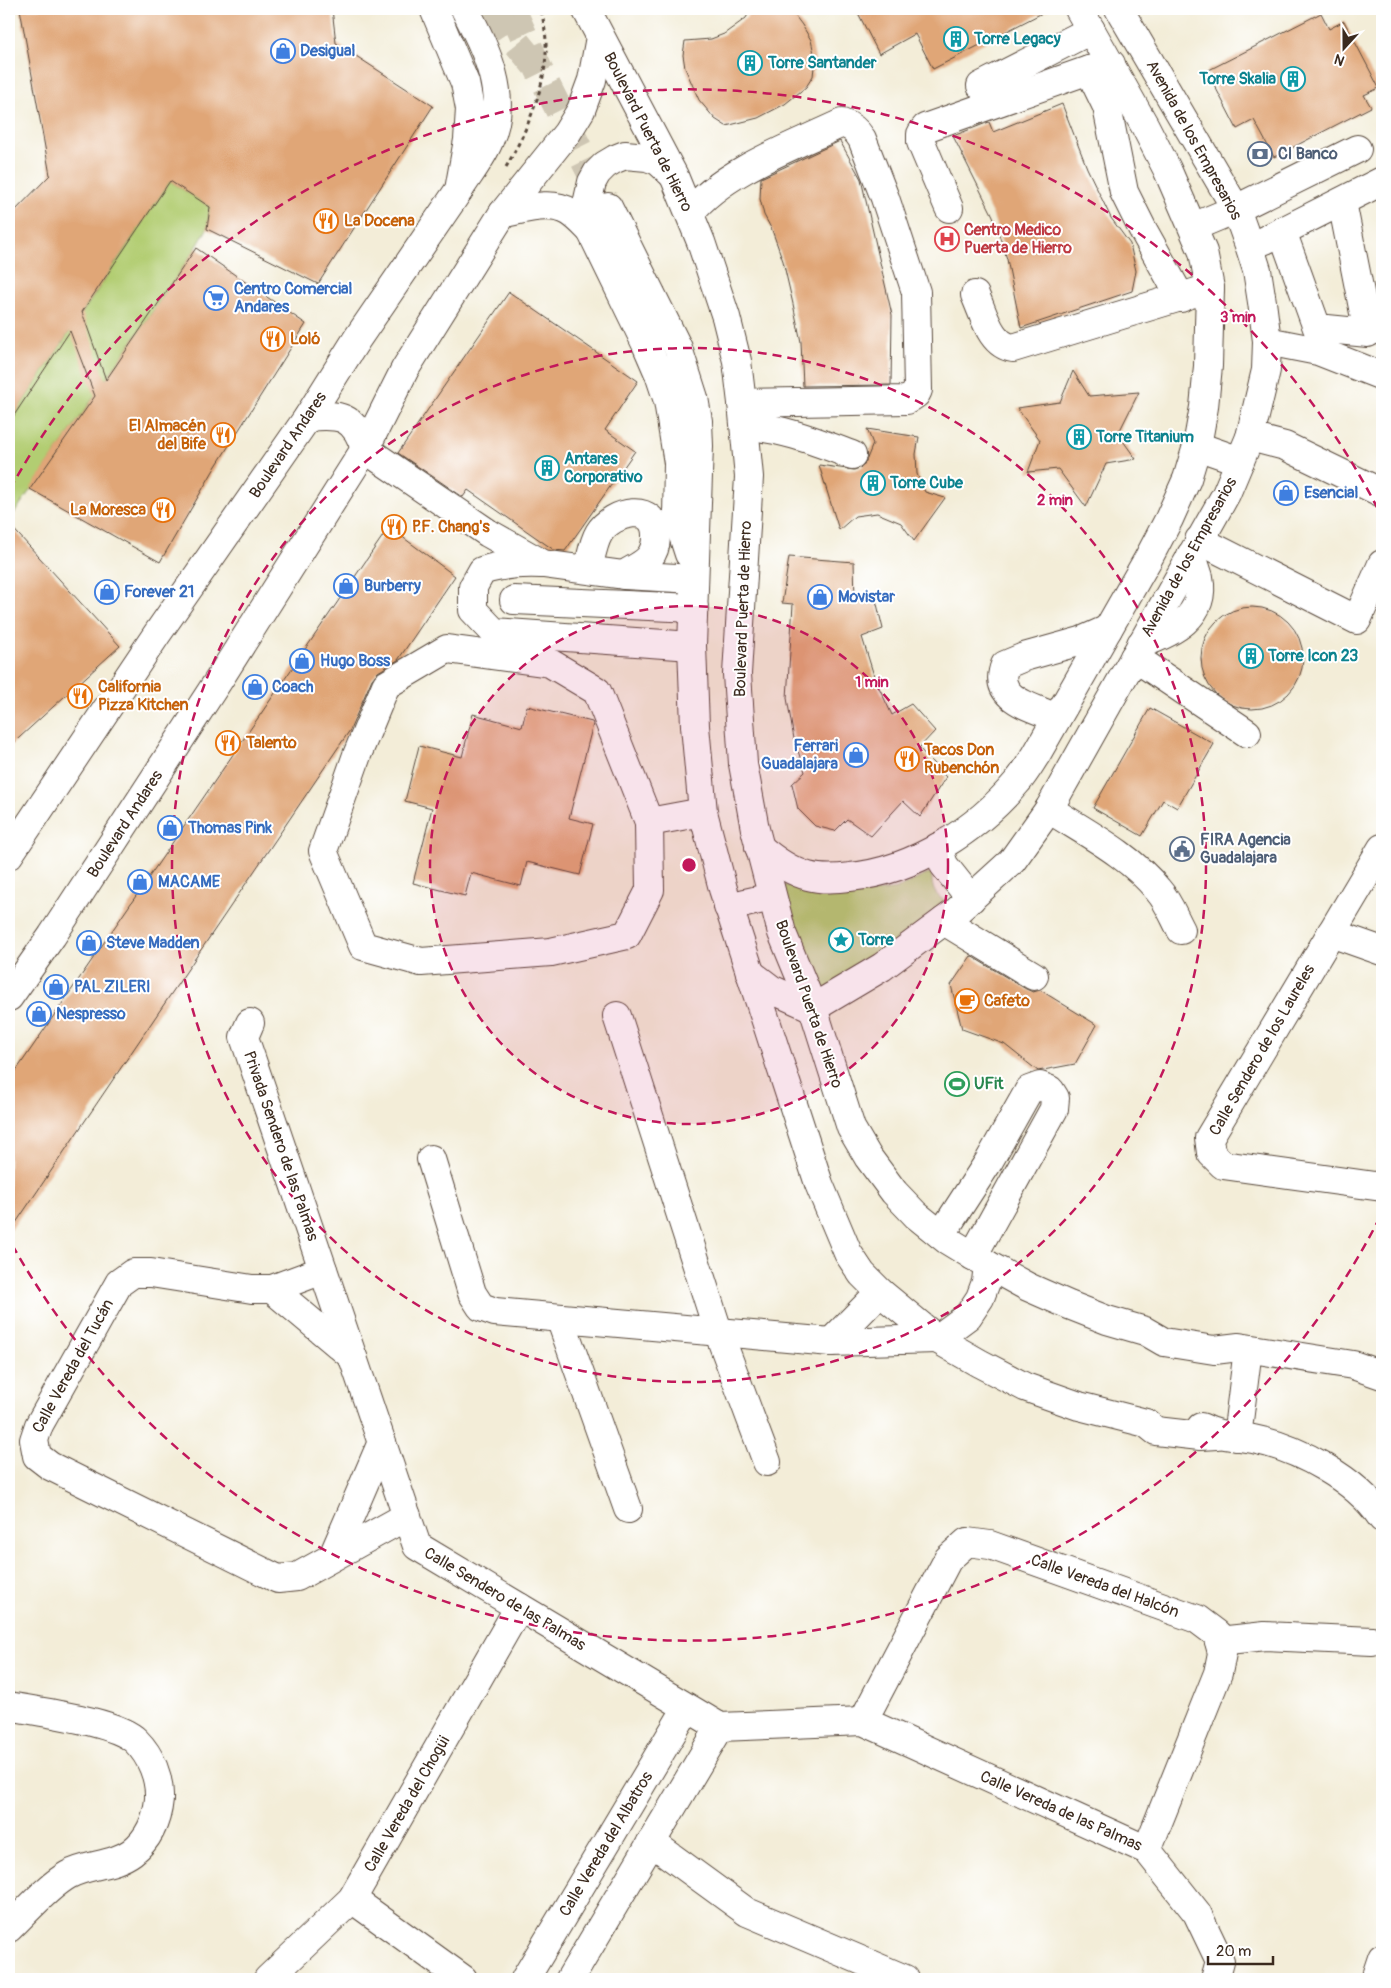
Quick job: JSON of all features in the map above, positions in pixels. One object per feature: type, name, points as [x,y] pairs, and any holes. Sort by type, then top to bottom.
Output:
[{"type":"street","points":[[459,190],[489,140],[494,124],[497,97],[492,70],[465,9]]},
{"type":"street","name":"Avenida de los Empresarios","points":[[812,1008],[882,967],[971,899],[1012,861],[1049,808],[1138,651],[1226,494],[1245,449],[1263,384],[1267,341],[1257,270],[1236,209],[1119,9]]},
{"type":"street","name":"Boulevard Andares","points":[[9,855],[308,416],[357,339],[459,190],[468,140],[470,109],[465,83],[434,15]]},
{"type":"street","name":"Boulevard Andares","points":[[9,997],[52,936],[215,686],[365,449],[405,368],[503,213],[567,133],[581,110],[592,80],[594,17]]},
{"type":"street","name":"Boulevard Puerta de Hierro","points":[[594,17],[674,176],[690,213],[726,317],[736,361],[744,414],[749,477],[737,674],[743,764],[759,847],[782,933],[812,1008],[852,1128],[868,1157],[894,1192],[916,1216],[941,1235],[980,1260],[1028,1286],[1069,1305],[1107,1320],[1145,1331],[1164,1342],[1214,1350],[1243,1348],[1353,1365],[1382,1375]]},
{"type":"street","points":[[981,86],[1085,19],[1100,67],[1124,192],[1181,298]]},
{"type":"street","points":[[759,847],[786,867],[808,876],[832,879],[861,876],[892,869],[922,857],[961,833],[984,815],[1018,781],[1036,755],[1169,519],[1187,479],[1197,446],[1204,407],[1208,366],[1210,288],[1203,252],[1167,170],[1145,126],[1100,67]]},
{"type":"street","points":[[949,208],[921,142],[921,134],[925,128],[1100,67]]},
{"type":"street","points":[[690,213],[701,199],[736,174],[842,123],[848,125],[858,132],[862,139],[885,198],[916,292],[918,390],[913,397],[907,400],[744,414]]},
{"type":"street","points":[[1114,144],[1145,126]]},
{"type":"street","points":[[1193,227],[1236,209],[1356,149]]},
{"type":"street","points":[[674,176],[658,161],[642,156],[625,156],[605,165],[594,178],[588,193],[587,204],[591,230],[649,351],[668,402],[678,463],[677,517],[694,573]]},
{"type":"street","points":[[1250,248],[1382,181]]},
{"type":"street","points":[[1282,231],[1317,328],[1368,333],[1342,202]]},
{"type":"street","points":[[608,206],[678,348],[694,398],[698,421],[699,446],[692,646],[695,726],[703,812],[728,907],[819,1184],[848,1253],[862,1274],[880,1292],[937,1339],[979,1364],[1025,1387],[1079,1406],[1146,1423],[1158,1421],[1200,1427],[1227,1436],[1277,1445],[1304,1455],[1333,1472],[1357,1491],[1381,1516]]},
{"type":"street","points":[[503,213],[535,207],[558,207],[568,211],[591,230]]},
{"type":"street","points":[[975,295],[995,339],[1006,347],[1014,348],[1210,288]]},
{"type":"street","points":[[1267,341],[1318,351],[1382,376]]},
{"type":"street","points":[[330,383],[340,407],[354,417],[381,417]]},
{"type":"street","points":[[744,414],[767,427],[795,434],[852,455]]},
{"type":"street","points":[[308,416],[339,416],[352,424],[360,435],[365,449],[488,533],[543,564]]},
{"type":"street","points":[[1197,446],[1245,449],[1285,446],[1382,493]]},
{"type":"street","points":[[588,569],[598,533],[610,519],[636,512],[648,516],[656,527],[656,545],[649,559],[624,575]]},
{"type":"street","points":[[1195,548],[1357,620],[1382,564]]},
{"type":"street","points":[[692,646],[494,632],[473,610],[473,587],[482,571],[509,564],[543,564],[624,575],[694,573]]},
{"type":"street","points":[[514,600],[694,608]]},
{"type":"street","points":[[1057,718],[1012,698],[1002,683],[1001,674],[1005,665],[1024,657],[1081,641],[1108,629]]},
{"type":"street","points":[[447,649],[550,663],[597,691],[650,822],[650,890],[627,936],[551,952],[421,962],[363,946],[322,851],[357,755],[386,685],[447,649]]},
{"type":"street","points":[[1138,651],[1247,733]]},
{"type":"street","points":[[1049,808],[1124,858],[1143,875],[1159,890],[1181,930]]},
{"type":"street","points":[[650,822],[703,812]]},
{"type":"street","points":[[938,847],[944,865],[971,899]]},
{"type":"street","name":"Calle Sendero de los Laureles","points":[[1382,848],[1209,1138],[1211,1153],[1223,1165],[1382,1187]]},
{"type":"street","points":[[728,907],[772,897]]},
{"type":"street","points":[[944,921],[1034,976]]},
{"type":"street","points":[[1331,933],[1382,951]]},
{"type":"street","points":[[750,973],[771,989],[812,1008]]},
{"type":"street","points":[[617,1016],[718,1331],[767,1462]]},
{"type":"street","name":"Privada Sendero de las Palmas","points":[[250,1023],[244,1037],[323,1270]]},
{"type":"street","points":[[431,1159],[472,1293],[481,1307],[495,1312],[831,1342],[937,1339],[968,1316],[980,1298],[986,1282],[980,1260],[1003,1200],[1054,1109],[1055,1098],[1050,1090],[1040,1086],[1029,1090],[974,1184],[941,1235]]},
{"type":"street","points":[[974,1184],[1003,1200]]},
{"type":"street","name":"Calle Vereda del Tucán","points":[[323,1270],[272,1289],[252,1289],[151,1273],[133,1273],[119,1283],[39,1426],[34,1440],[37,1456],[50,1466],[278,1579],[297,1576],[407,1516]]},
{"type":"street","name":"Calle Sendero de las Palmas","points":[[323,1270],[417,1546],[720,1728]]},
{"type":"street","points":[[272,1289],[353,1357]]},
{"type":"street","points":[[831,1342],[880,1292]]},
{"type":"street","points":[[560,1318],[628,1510]]},
{"type":"street","points":[[1227,1436],[1243,1348]]},
{"type":"street","points":[[333,1556],[382,1442]]},
{"type":"street","name":"Calle Vereda del Halcón","points":[[863,1721],[948,1559],[967,1542],[990,1545],[1197,1619],[1217,1634],[1219,1642]]},
{"type":"street","name":"Calle Vereda del Chogüi","points":[[268,1979],[352,1899],[519,1607]]},
{"type":"street","points":[[1147,1850],[1218,1673],[1222,1653],[1219,1642],[1265,1636],[1372,1641]]},
{"type":"street","points":[[9,1706],[97,1723],[115,1729],[135,1740],[155,1770],[160,1788],[156,1818],[142,1842],[132,1852],[119,1860],[82,1869],[68,1875],[9,1928]]},
{"type":"street","name":"Calle Vereda del Albatros","points":[[525,1979],[687,1708]]},
{"type":"street","points":[[570,1979],[720,1728],[863,1721]]},
{"type":"street","name":"Calle Vereda de las Palmas","points":[[863,1721],[1147,1850],[1197,1913],[1220,1961],[1215,1979]]},
{"type":"street","points":[[651,1842],[747,1912],[905,1979]]},
{"type":"street","points":[[352,1899],[463,1979]]},
{"type":"street","points":[[1375,1979],[1382,1958]]},
{"type":"green space","points":[[170,181],[210,207],[207,229],[196,248],[9,521],[9,423]]},
{"type":"green space","points":[[932,872],[932,884],[936,893],[953,905],[824,994],[779,884],[819,893],[852,895],[896,889]]},
{"type":"building","name":"Centro Comercial Andares","points":[[20,9],[332,9],[336,43],[433,106],[318,284],[207,229],[210,207],[170,181],[82,312],[106,380],[196,248],[306,324],[216,466],[160,562],[30,489],[95,396],[70,331],[9,423],[9,217],[50,175]]},
{"type":"building","name":"Torre Santander","points":[[751,9],[790,9],[811,40],[815,58],[813,76],[806,87],[785,104],[758,118],[726,126],[715,119],[699,100],[685,68],[683,55],[685,41],[711,39],[724,34],[746,18]]},
{"type":"building","name":"Torre Legacy","points":[[856,9],[1050,9],[933,69],[915,34],[879,54]]},
{"type":"building","name":"Torre Skalia","points":[[1321,13],[1329,29],[1344,21],[1379,88],[1364,95],[1371,107],[1274,157],[1254,120],[1237,129],[1207,71]]},
{"type":"building","points":[[1062,104],[1087,168],[1111,218],[1130,244],[1136,271],[1132,291],[1021,328],[1007,259],[993,216],[953,136],[989,122],[993,132]]},
{"type":"building","points":[[840,141],[861,179],[892,315],[891,385],[803,386],[801,342],[793,304],[783,261],[772,230],[764,215],[760,199],[761,178]]},
{"type":"building","points":[[509,292],[638,381],[605,430],[635,451],[565,551],[554,550],[468,490],[463,497],[398,453]]},
{"type":"building","name":"Torre Titanium","points":[[1073,371],[1089,396],[1139,392],[1118,434],[1136,459],[1106,464],[1086,507],[1058,469],[1028,472],[1040,440],[1017,408],[1060,402]]},
{"type":"building","name":"Torre Cube","points":[[867,429],[919,437],[916,454],[917,474],[925,492],[945,498],[914,541],[901,523],[877,513],[855,516],[839,530],[819,465],[854,470],[862,467],[873,444]]},
{"type":"building","points":[[9,524],[120,646],[9,747]]},
{"type":"building","points":[[389,527],[455,576],[398,660],[378,672],[372,679],[350,730],[9,1233],[9,1081]]},
{"type":"building","points":[[789,557],[854,562],[855,601],[876,600],[883,629],[862,637],[875,679],[892,715],[911,704],[935,731],[919,748],[946,777],[920,817],[903,801],[871,836],[847,819],[835,831],[815,826],[798,809],[792,784],[805,772],[794,739],[787,698],[793,604],[782,603]]},
{"type":"building","name":"Torre Icon 23","points":[[1252,607],[1271,611],[1288,622],[1299,639],[1303,658],[1299,677],[1288,694],[1271,705],[1252,709],[1233,705],[1216,694],[1205,677],[1201,658],[1205,639],[1216,622],[1233,611]]},
{"type":"building","points":[[527,706],[592,722],[593,724],[569,818],[593,824],[580,875],[527,862],[521,886],[471,873],[465,896],[413,883],[432,808],[405,801],[419,746],[462,757],[473,714],[522,727]]},
{"type":"building","points":[[1150,708],[1214,744],[1177,808],[1163,800],[1142,836],[1093,808]]},
{"type":"building","points":[[971,956],[1026,989],[1033,992],[1040,990],[1097,1025],[1075,1064],[1038,1071],[1004,1044],[962,1029],[951,985]]},
{"type":"tunnel","points":[[493,9],[512,37],[539,70]]},
{"type":"tunnel","points":[[512,9],[539,70],[604,199]]},
{"type":"place","name":"Torre Legacy","points":[[956,39]]},
{"type":"place","name":"Desigual","points":[[283,51]]},
{"type":"place","name":"Torre Santander","points":[[750,63]]},
{"type":"place","name":"Torre Skalia","points":[[1293,79]]},
{"type":"place","name":"CI Banco","points":[[1260,154]]},
{"type":"place","name":"La Docena","points":[[326,221]]},
{"type":"place","name":"Centro Medico Puerta de Hierro","points":[[947,239]]},
{"type":"place","name":"Centro Comercial Andares","points":[[216,298]]},
{"type":"place","name":"Loló","points":[[273,339]]},
{"type":"place","name":"El Almacén del Bife","points":[[223,435]]},
{"type":"place","name":"Torre Titanium","points":[[1079,437]]},
{"type":"place","name":"Antares Corporativo","points":[[547,468]]},
{"type":"place","name":"Torre Cube","points":[[873,483]]},
{"type":"place","name":"Esencial","points":[[1286,493]]},
{"type":"place","name":"La Moresca","points":[[163,510]]},
{"type":"place","name":"P.F. Chang's","points":[[394,527]]},
{"type":"place","name":"Burberry","points":[[346,586]]},
{"type":"place","name":"Forever 21","points":[[107,592]]},
{"type":"place","name":"Movistar","points":[[820,597]]},
{"type":"place","name":"Torre Icon 23","points":[[1251,656]]},
{"type":"place","name":"Hugo Boss","points":[[302,661]]},
{"type":"place","name":"Coach","points":[[255,687]]},
{"type":"place","name":"California Pizza Kitchen","points":[[80,696]]},
{"type":"place","name":"Talento","points":[[228,743]]},
{"type":"place","name":"Ferrari Guadalajara","points":[[856,755]]},
{"type":"place","name":"Tacos Don Rubenchón","points":[[907,759]]},
{"type":"place","name":"Thomas Pink","points":[[170,828]]},
{"type":"place","name":"FIRA Agencia Guadalajara","points":[[1182,849]]},
{"type":"place","name":"MACAME","points":[[140,882]]},
{"type":"place","name":"Torre","points":[[841,940]]},
{"type":"place","name":"Steve Madden","points":[[89,943]]},
{"type":"place","name":"PAL ZILERI","points":[[56,987]]},
{"type":"place","name":"Cafeto","points":[[967,1001]]},
{"type":"place","name":"Nespresso","points":[[39,1014]]},
{"type":"place","name":"UFit","points":[[957,1084]]}]
